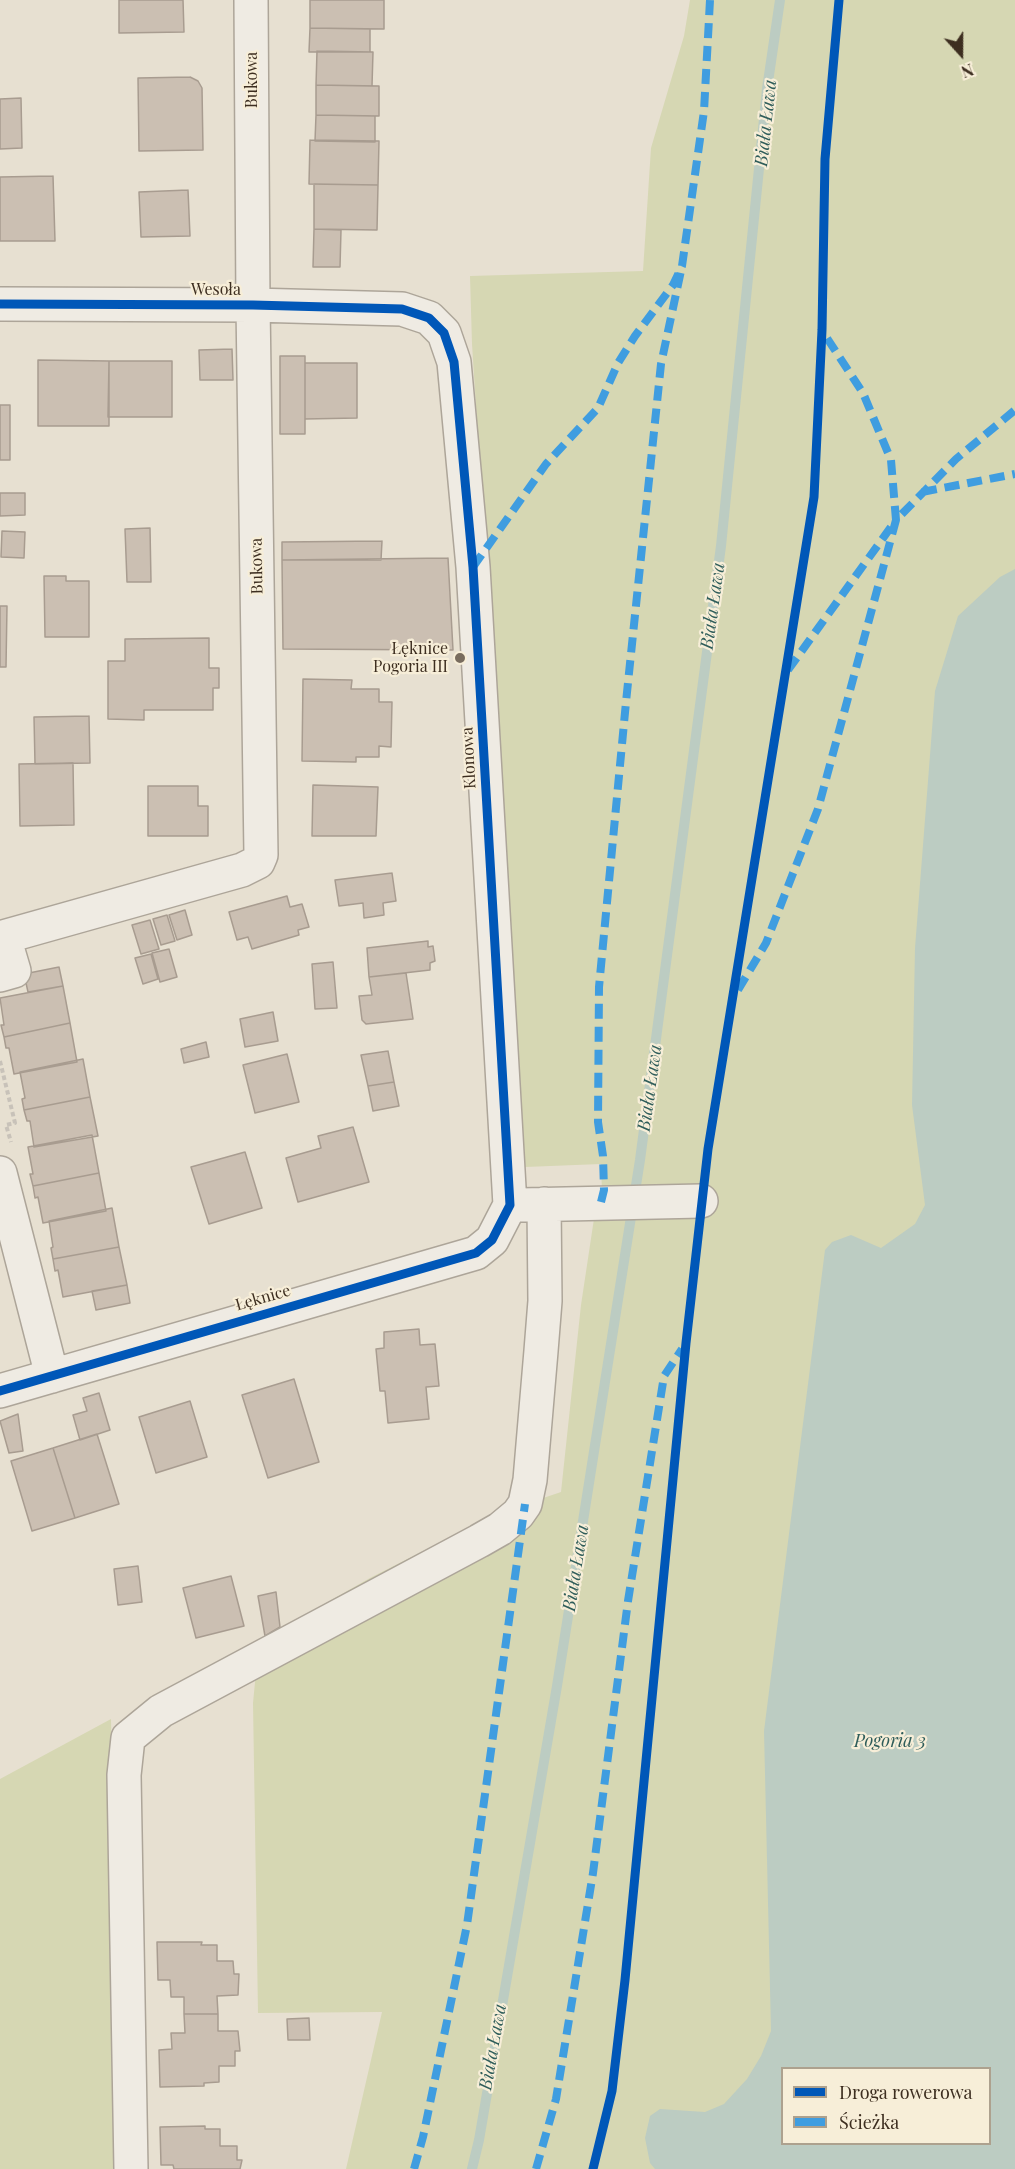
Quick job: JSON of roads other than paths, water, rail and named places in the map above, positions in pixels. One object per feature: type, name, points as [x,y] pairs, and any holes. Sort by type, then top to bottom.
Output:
[{"type":"street","name":"Bukowa","points":[[2,937],[242,870],[258,862],[261,855],[251,0]]},
{"type":"street","name":"Wesoła","points":[[0,304],[253,305],[402,309],[429,318]]},
{"type":"street","name":"Klonowa","points":[[429,318],[444,333],[454,362],[473,567],[510,1205]]},
{"type":"street","points":[[0,975],[14,971],[2,937]]},
{"type":"street","points":[[6,1160],[52,1376]]},
{"type":"street","points":[[510,1205],[701,1201]]},
{"type":"street","points":[[131,2169],[124,1775],[128,1738],[161,1711],[479,1541],[500,1529],[518,1514],[525,1504],[530,1480],[542,1351],[544,1204]]},
{"type":"street","name":"Łęknice","points":[[0,1391],[476,1253],[492,1240],[510,1205]]},
{"type":"water","name":"Pogoria 3","points":[[1015,569],[1015,2169],[655,2169],[650,2163],[645,2138],[650,2116],[660,2109],[705,2112],[724,2104],[747,2079],[761,2056],[771,2031],[764,1731],[825,1250],[832,1242],[851,1235],[881,1248],[915,1224],[925,1205],[912,1105],[915,948],[935,691],[958,616],[1000,577]]},
{"type":"waterway","name":"Biała Ława","points":[[472,2169],[479,2140],[557,1686],[640,1160],[721,546],[767,89],[780,0]]},
{"type":"place","name":"Łęknice Pogoria III","points":[[460,658]]}]
